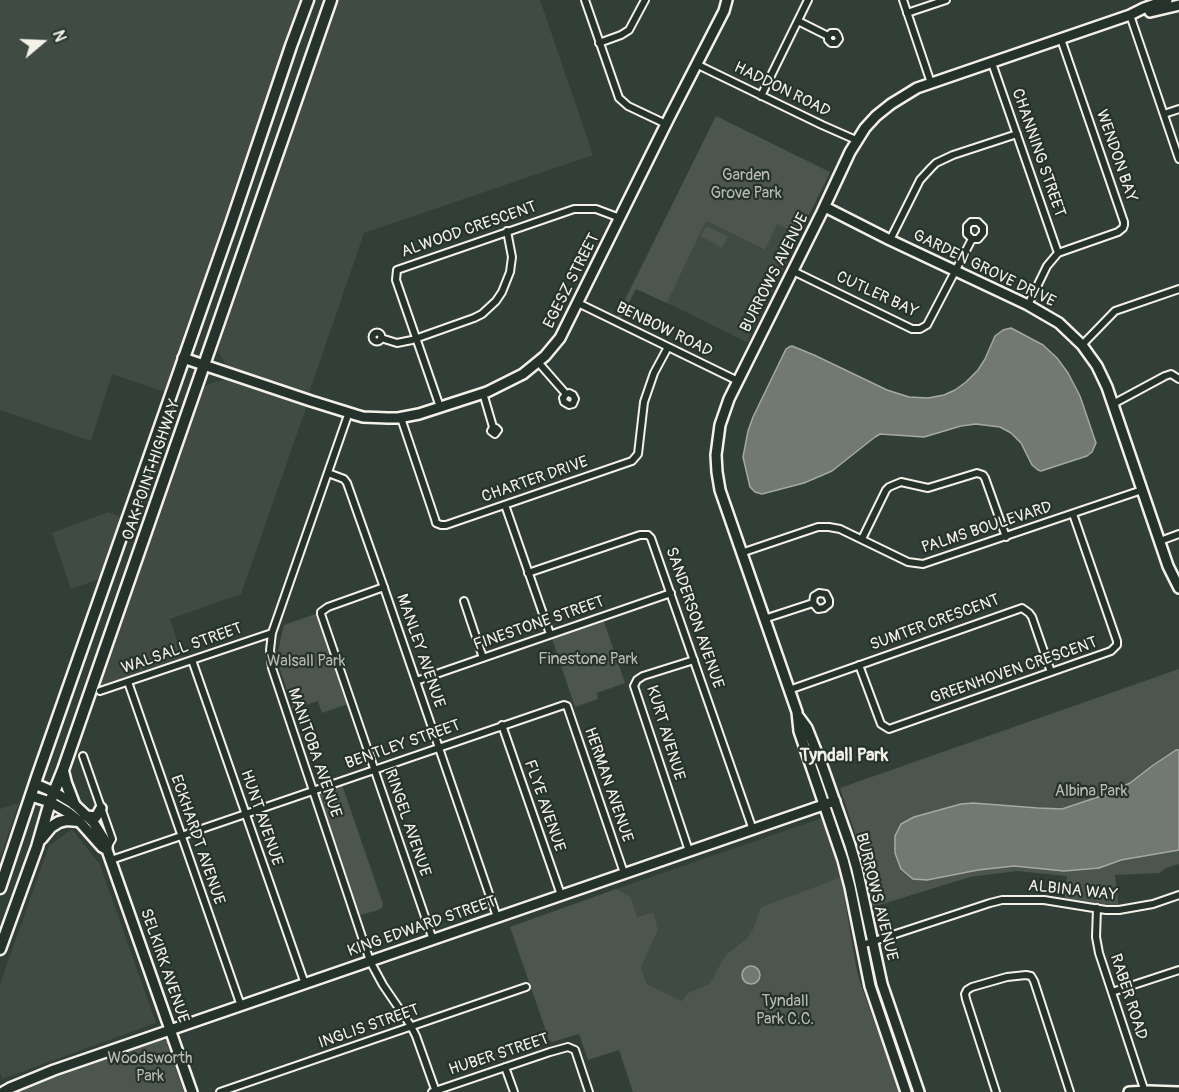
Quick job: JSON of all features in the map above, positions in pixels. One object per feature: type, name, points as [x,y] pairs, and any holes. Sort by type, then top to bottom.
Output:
[{"type":"main road","name":"OAK POINT HIGHWAY","points":[[0,949],[331,0]]},
{"type":"main road","name":"OAK POINT HIGHWAY","points":[[0,888],[307,3]]},
{"type":"main road","points":[[307,3],[327,12]]},
{"type":"main road","points":[[267,119],[287,126]]},
{"type":"main road","points":[[140,483],[160,491]]},
{"type":"main road","points":[[90,627],[110,635]]},
{"type":"main road","points":[[63,770],[74,804]]},
{"type":"main road","points":[[37,847],[42,837],[54,824],[63,820],[83,818]]},
{"type":"street","points":[[585,0],[617,95],[622,102],[666,124]]},
{"type":"street","points":[[599,43],[629,30],[645,0]]},
{"type":"street","name":"EGESZ STREET","points":[[183,358],[363,417],[401,418],[419,414],[483,393],[523,374],[561,338],[724,11],[727,0]]},
{"type":"street","points":[[761,96],[808,0]]},
{"type":"street","points":[[903,0],[932,83]]},
{"type":"street","points":[[907,13],[946,0]]},
{"type":"street","name":"BURROWS AVENUE","points":[[906,1092],[870,986],[843,860],[799,731],[789,690],[720,490],[716,454],[720,424],[738,381],[856,140],[876,116],[917,88],[1130,15],[1167,0]]},
{"type":"street","name":"BURROWS AVENUE","points":[[1130,15],[1179,5]]},
{"type":"street","points":[[1130,15],[1179,159]]},
{"type":"street","points":[[798,21],[828,36]]},
{"type":"street","name":"WENDON BAY","points":[[1058,253],[1118,232],[1124,225],[1061,39]]},
{"type":"street","name":"CHANNING STREET","points":[[992,63],[1058,253]]},
{"type":"street","name":"HADDON ROAD","points":[[696,64],[856,140]]},
{"type":"street","points":[[1164,114],[1179,109]]},
{"type":"street","points":[[890,240],[920,180],[936,163],[953,155],[1017,134]]},
{"type":"street","name":"GARDEN GROVE DRIVE","points":[[825,207],[1028,304],[1059,323],[1082,345],[1097,366],[1113,404],[1168,566],[1179,588]]},
{"type":"street","name":"ALWOOD CRESCENT","points":[[440,407],[396,280],[397,270],[574,209],[596,209],[620,218]]},
{"type":"street","points":[[381,339],[397,343],[416,339],[483,314],[496,301],[507,283],[512,257],[507,231]]},
{"type":"street","name":"CUTLER BAY","points":[[793,271],[912,329],[920,329],[927,325],[972,239]]},
{"type":"street","points":[[1028,304],[1047,266],[1058,253]]},
{"type":"street","points":[[1082,345],[1115,311],[1179,289]]},
{"type":"street","name":"BENBOW ROAD","points":[[578,303],[738,381]]},
{"type":"street","name":"CHARTER DRIVE","points":[[401,418],[436,523],[446,525],[635,459],[638,454],[644,402],[654,373],[668,347]]},
{"type":"street","points":[[538,362],[566,394]]},
{"type":"street","points":[[1113,404],[1166,376],[1172,374],[1179,379]]},
{"type":"street","points":[[483,393],[493,427]]},
{"type":"street","name":"MANITOBA AVENUE","points":[[349,412],[272,633],[270,650],[272,668],[370,961],[416,1036],[434,1092]]},
{"type":"street","points":[[862,539],[889,487],[902,482],[928,488],[977,472],[986,478],[1006,537]]},
{"type":"street","name":"MANLEY AVENUE","points":[[328,473],[344,479],[347,483],[497,917]]},
{"type":"street","name":"PALMS BOULEVARD","points":[[741,553],[818,527],[829,527],[840,529],[908,562],[929,563],[1142,490]]},
{"type":"street","points":[[505,505],[550,634]]},
{"type":"street","name":"GREENHOVEN CRESCENT","points":[[859,665],[881,723],[889,729],[1111,651],[1117,641],[1073,514]]},
{"type":"street","name":"SANDERSON AVENUE","points":[[528,573],[644,534],[651,538],[753,830]]},
{"type":"street","points":[[1160,541],[1179,534]]},
{"type":"street","name":"RINGEL AVENUE","points":[[384,586],[328,607],[321,614],[433,940]]},
{"type":"street","name":"FINESTONE STREET","points":[[416,681],[671,593]]},
{"type":"street","points":[[464,601],[483,658]]},
{"type":"street","points":[[764,619],[813,603]]},
{"type":"street","name":"SUMTER CRESCENT","points":[[789,690],[1022,608],[1032,617],[1051,672]]},
{"type":"street","name":"WALSALL STREET","points":[[100,691],[272,633]]},
{"type":"street","name":"HUNT AVENUE","points":[[192,660],[305,984]]},
{"type":"street","name":"KURT AVENUE","points":[[689,851],[634,686],[643,676],[694,660]]},
{"type":"street","name":"ECKHARDT AVENUE","points":[[128,682],[241,1006]]},
{"type":"street","name":"BENTLEY STREET","points":[[111,860],[438,747],[564,705],[567,706]]},
{"type":"street","name":"HERMAN AVENUE","points":[[567,706],[624,873]]},
{"type":"street","name":"BURROWS AVENUE","points":[[796,712],[807,728],[836,801],[857,869],[882,984],[919,1092]]},
{"type":"street","name":"FLYE AVENUE","points":[[502,726],[561,896]]},
{"type":"street","name":"SELKIRK AVENUE","points":[[83,756],[112,838],[107,850]]},
{"type":"street","name":"SELKIRK AVENUE","points":[[35,784],[52,797],[61,808],[83,818]]},
{"type":"street","name":"SELKIRK AVENUE","points":[[31,796],[52,797],[74,804],[102,847],[107,850],[192,1092]]},
{"type":"street","name":"KING EDWARD STREET","points":[[3,1092],[54,1070],[836,801]]},
{"type":"street","points":[[83,818],[96,817],[101,808]]},
{"type":"street","name":"ALBINA WAY","points":[[862,945],[1002,900],[1044,900],[1097,909],[1119,910],[1153,904],[1179,895]]},
{"type":"street","name":"RABER ROAD","points":[[1097,909],[1096,937],[1099,953],[1145,1092]]},
{"type":"street","points":[[1112,992],[1179,970]]},
{"type":"street","points":[[996,1092],[965,994],[972,987],[1006,977],[1026,975],[1034,981],[1070,1092]]},
{"type":"street","name":"INGLIS STREET","points":[[220,1092],[526,987]]},
{"type":"street","name":"HUBER STREET","points":[[434,1092],[568,1047],[574,1050],[589,1092]]},
{"type":"street","points":[[505,1067],[514,1092]]},
{"type":"street","points":[[1129,1092],[1178,1092]]},
{"type":"shaded area","points":[[0,0],[301,0],[165,392],[112,374],[91,441],[0,410]]},
{"type":"shaded area","points":[[338,0],[540,0],[593,155],[364,233],[307,399],[229,371],[217,349]]},
{"type":"shaded area","points":[[706,221],[764,250],[777,224],[799,236],[747,342],[667,303]]},
{"type":"shaded area","points":[[1011,328],[1043,345],[1068,373],[1080,396],[1096,443],[1092,452],[1087,456],[1041,471],[1032,465],[1021,443],[1011,433],[1000,427],[976,424],[924,437],[880,434],[832,471],[804,483],[762,494],[750,487],[743,457],[748,431],[786,349],[789,347],[792,346],[814,355],[887,390],[909,397],[928,398],[944,395],[966,382],[985,359],[995,336]]},
{"type":"shaded area","points":[[229,378],[307,405],[241,594],[170,619],[184,661],[99,689],[203,386]]},
{"type":"shaded area","points":[[109,512],[124,519],[102,578],[71,589],[52,533]]},
{"type":"shaded area","points":[[1179,750],[1179,850],[1121,860],[1099,868],[1064,871],[1014,866],[927,880],[913,879],[901,869],[895,853],[895,836],[901,824],[914,817],[973,803],[1062,809],[1110,793],[1130,783]]},
{"type":"shaded area","points":[[19,803],[0,858],[0,809]]},
{"type":"shaded area","points":[[822,818],[841,877],[761,907],[747,938],[727,954],[709,984],[688,993],[682,1001],[647,984],[641,968],[658,930],[652,912],[637,917],[631,897],[616,889]]},
{"type":"shaded area","points":[[72,829],[100,865],[156,1023],[2,1079],[0,1073],[0,984],[49,846]]},
{"type":"shaded area","points":[[747,966],[755,966],[760,971],[758,982],[747,984],[742,979],[742,971]]},
{"type":"green space","name":"Garden Grove Park","points":[[716,116],[830,172],[799,236],[777,224],[765,250],[706,221],[667,303],[636,289],[620,320],[616,318]]},
{"type":"green space","points":[[706,226],[728,236],[722,248],[701,236]]},
{"type":"green space","name":"Walsall Park","points":[[318,613],[348,704],[322,713],[318,701],[293,709],[280,669],[278,653],[284,625]]},
{"type":"green space","name":"Finestone Park","points":[[603,619],[625,683],[597,693],[598,699],[575,707],[551,636]]},
{"type":"green space","name":"Albina Park","points":[[1179,669],[1179,864],[1159,873],[1115,875],[1119,908],[1064,903],[1067,876],[1017,871],[970,877],[873,907],[859,845],[840,788]]},
{"type":"green space","points":[[342,785],[383,904],[378,910],[361,915],[319,796],[319,792]]},
{"type":"green space","name":"Tyndall Park C.C.","points":[[841,877],[859,979],[900,1092],[633,1092],[619,1050],[588,1060],[579,1034],[552,1042],[549,1040],[510,927],[616,889],[631,897],[637,917],[653,912],[658,930],[641,968],[647,984],[682,1001],[688,993],[709,984],[727,954],[747,938],[761,907]]},
{"type":"green space","name":"Woodsworth Park","points":[[159,1039],[170,1044],[167,1044],[184,1092],[18,1092],[49,1077]]},
{"type":"district","name":"Tyndall Park","points":[[844,756]]}]
